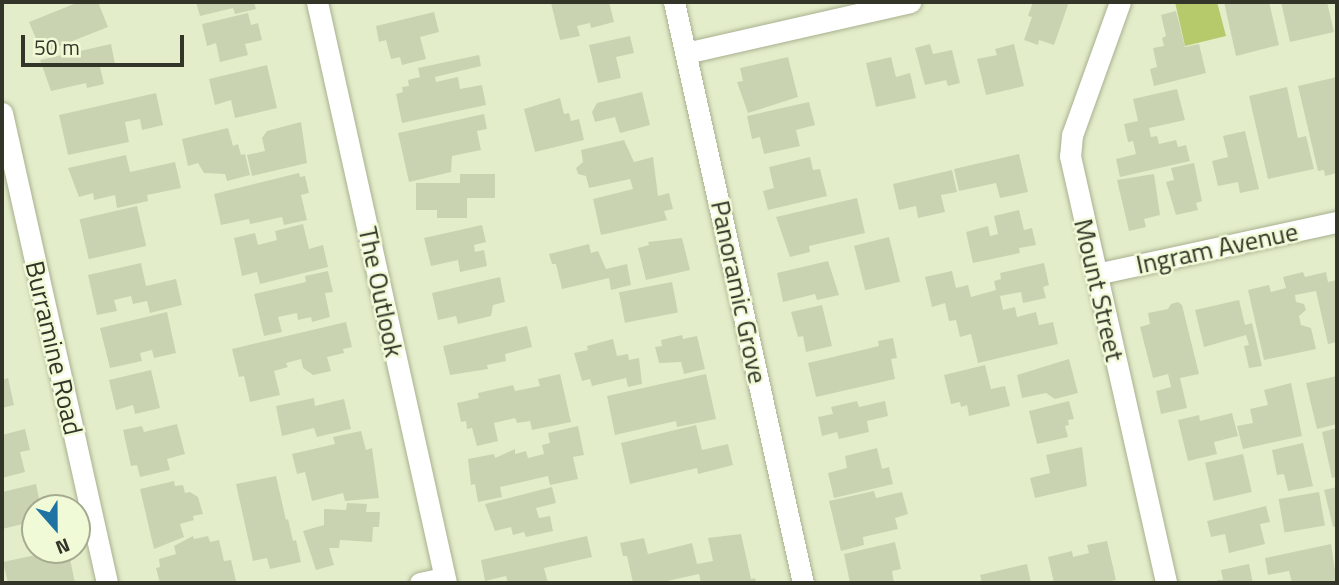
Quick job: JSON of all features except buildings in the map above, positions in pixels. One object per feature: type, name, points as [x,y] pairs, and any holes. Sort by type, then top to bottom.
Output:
[{"type":"street","name":"The Outlook","points":[[317,2],[445,580]]},
{"type":"street","name":"Panoramic Grove","points":[[674,2],[803,583]]},
{"type":"street","points":[[687,53],[910,2]]},
{"type":"street","name":"Mount Street","points":[[1120,2],[1069,150],[1166,583]]},
{"type":"street","name":"Burramine Road","points":[[2,113],[107,583]]},
{"type":"street","name":"Ingram Avenue","points":[[1096,274],[1337,222]]},
{"type":"street","points":[[420,583],[445,580]]},
{"type":"green space","points":[[1175,2],[1217,2],[1226,36],[1185,46]]}]
